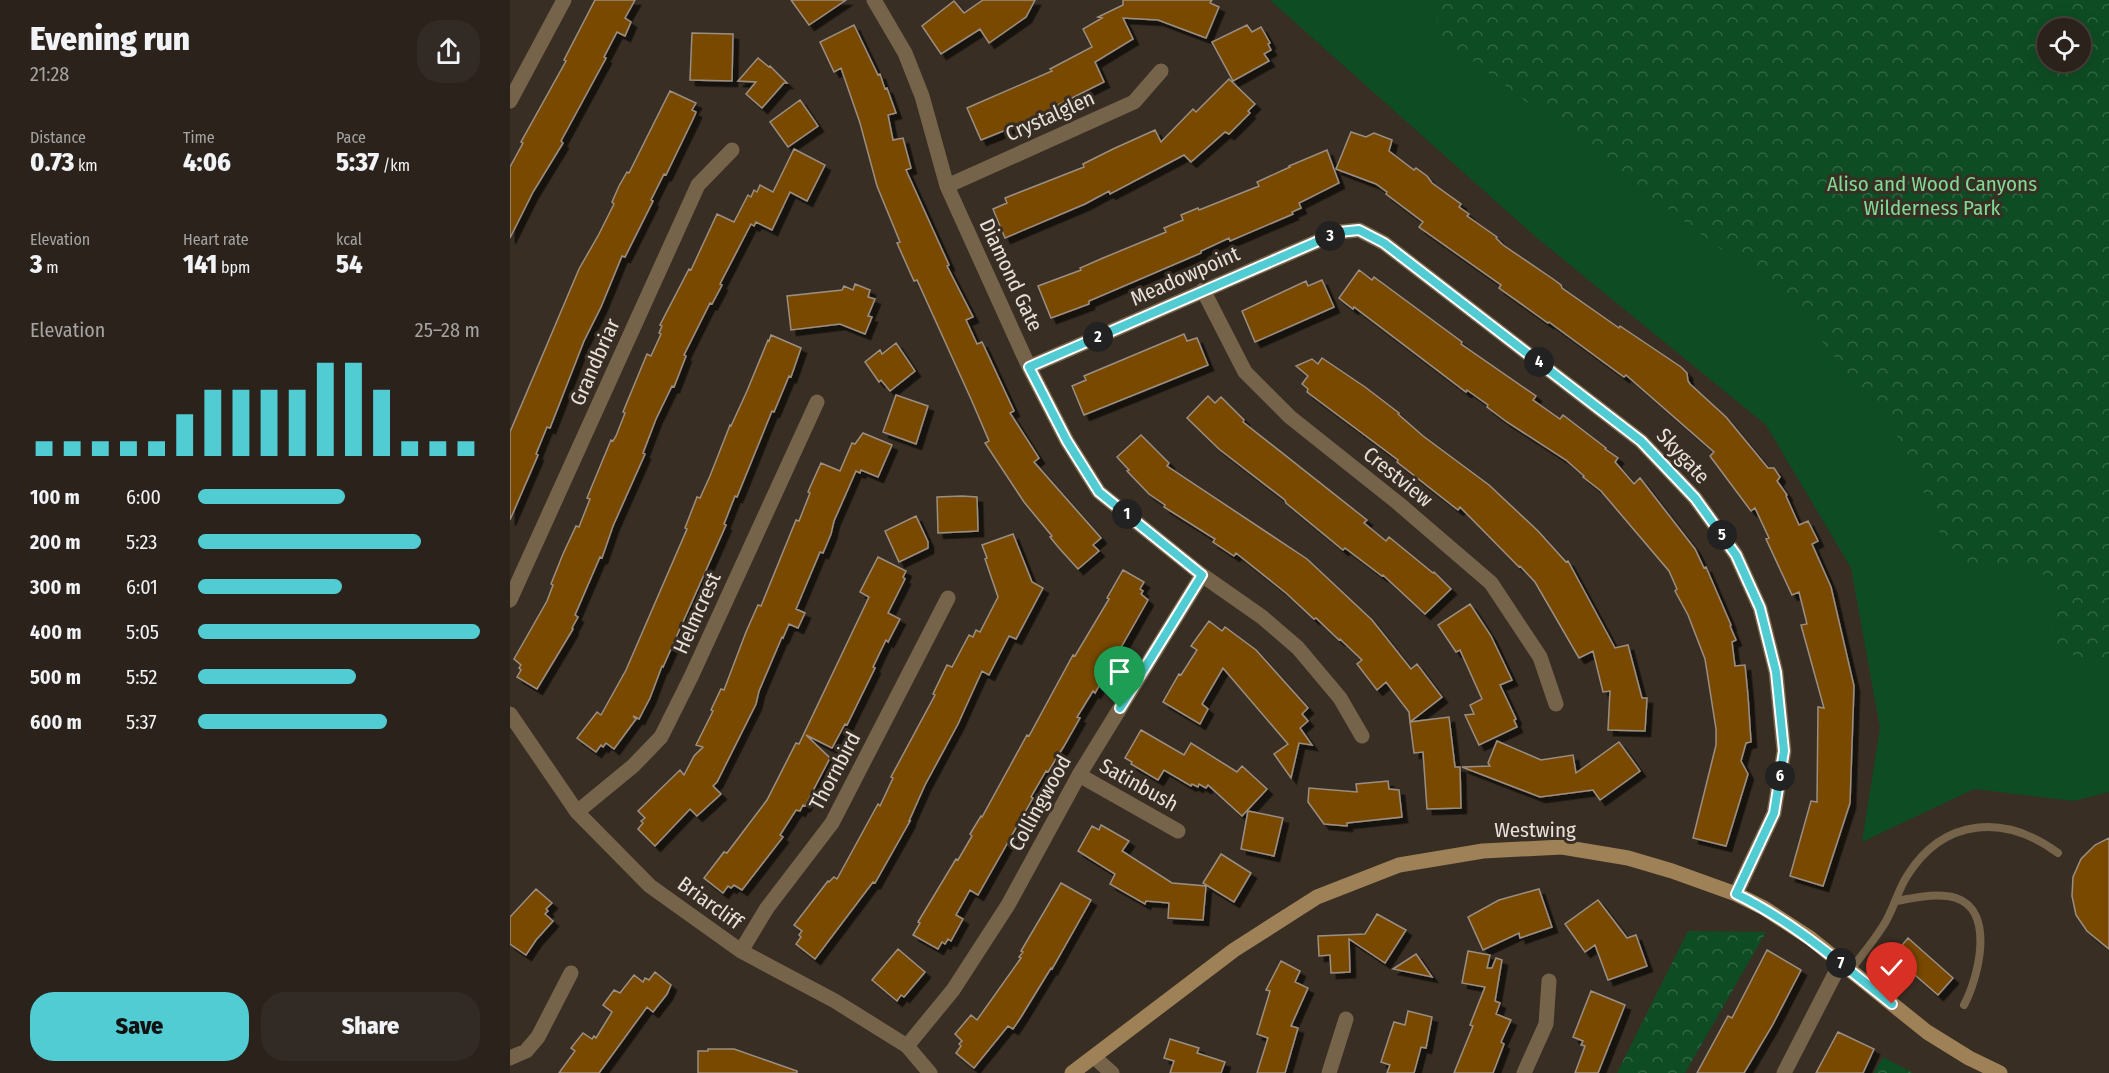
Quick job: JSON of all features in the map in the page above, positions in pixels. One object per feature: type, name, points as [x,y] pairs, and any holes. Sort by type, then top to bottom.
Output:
[{"type":"street","points":[[510,101],[564,0]]},
{"type":"street","name":"Diamond Gate","points":[[878,1],[905,53],[922,96],[947,186],[1029,367],[1067,441],[1099,492],[1202,575],[1262,617],[1298,648],[1340,698],[1362,736]]},
{"type":"street","name":"Crystalglen","points":[[947,186],[1134,102],[1161,71]]},
{"type":"street","name":"Grandbriar","points":[[510,600],[698,185],[732,150]]},
{"type":"street","name":"Meadowpoint","points":[[1029,367],[1339,232],[1359,230]]},
{"type":"street","name":"Skygate","points":[[1359,230],[1384,243],[1641,441],[1695,498],[1736,555],[1760,608],[1773,661],[1784,751],[1774,813],[1736,894]]},
{"type":"street","name":"Crestview","points":[[1203,290],[1245,372],[1290,417],[1398,503],[1491,583],[1540,657],[1556,704]]},
{"type":"street","name":"Helmcrest","points":[[577,812],[633,766],[661,737],[691,677],[817,402]]},
{"type":"street","name":"Collingwood","points":[[907,1046],[953,990],[1008,905],[1079,775],[1202,575]]},
{"type":"street","name":"Thornbird","points":[[741,951],[767,908],[832,824],[948,598]]},
{"type":"street","name":"Briarcliff","points":[[510,714],[577,812],[650,886],[741,951],[835,1001],[907,1046],[930,1073]]},
{"type":"street","name":"Satinbush","points":[[1079,775],[1178,831]]},
{"type":"street","name":"Westwing","points":[[1072,1073],[1234,950],[1317,897],[1399,866],[1483,850],[1562,847],[1628,858],[1672,871],[1736,894],[1764,908],[1810,938],[1927,1032],[1969,1058],[2000,1073]]},
{"type":"street","points":[[1784,1073],[1846,967]]},
{"type":"street","points":[[510,1058],[526,1051],[538,1037],[571,973]]},
{"type":"street","points":[[1524,1073],[1546,1024],[1549,981]]},
{"type":"street","points":[[1329,1073],[1346,1018]]},
{"type":"street","points":[[1094,1058],[1112,1073]]},
{"type":"lane","points":[[1846,967],[1882,927],[1905,878],[1917,861],[1932,847],[1963,829],[1981,826],[2001,827],[2026,834],[2058,854]]},
{"type":"lane","points":[[1896,901],[1941,896],[1956,898],[1968,906],[1976,918],[1980,932],[1977,971],[1964,1005]]},
{"type":"green space","name":"Aliso and Wood Canyons Wilderness Park","points":[[1270,0],[2109,0],[2109,792],[2074,801],[1974,789],[1862,842],[1880,728],[1851,568],[1766,425],[1537,238]]},
{"type":"green space","name":"Aliso and Wood Canyons Wilderness Park","points":[[1432,0],[2109,0],[2109,672],[2052,645],[2053,576],[1951,560],[1904,445],[1792,303],[1441,37]]},
{"type":"green space","points":[[1688,931],[1766,932],[1685,1073],[1617,1073]]},
{"type":"green space","points":[[1883,1057],[1913,1073],[1874,1073]]},
{"type":"building","points":[[595,0],[635,0],[625,18],[631,22],[625,36],[617,32],[604,57],[606,58],[561,141],[563,143],[533,192],[510,238],[510,167],[523,143],[521,142],[566,61],[564,60]]},
{"type":"building","points":[[791,0],[846,0],[809,25]]},
{"type":"building","points":[[983,0],[1035,0],[1026,17],[989,43],[980,29],[941,54],[922,26],[954,1],[964,13]]},
{"type":"building","points":[[1123,0],[1212,0],[1210,3],[1219,7],[1206,38],[1158,20],[1123,18],[1133,39],[1095,62],[1104,82],[1052,108],[1053,111],[981,140],[967,108],[1052,71],[1050,69],[1092,47],[1083,29],[1102,18],[1098,17],[1123,5]]},
{"type":"building","points":[[854,25],[878,75],[880,74],[885,89],[887,88],[896,113],[888,115],[893,140],[903,138],[911,168],[906,170],[949,265],[947,266],[973,317],[966,320],[977,344],[982,342],[1014,411],[1010,413],[1039,458],[1034,462],[1101,538],[1093,545],[1099,551],[1078,569],[1024,502],[985,443],[989,441],[971,399],[917,280],[914,281],[897,243],[900,242],[877,186],[860,123],[841,68],[834,72],[820,42]]},
{"type":"building","points":[[1247,25],[1252,32],[1261,27],[1270,43],[1268,44],[1271,50],[1264,54],[1269,61],[1233,81],[1212,42]]},
{"type":"building","points":[[692,33],[733,34],[732,81],[690,80]]},
{"type":"building","points":[[758,58],[787,83],[784,83],[762,108],[746,94],[756,82],[738,81]]},
{"type":"building","points":[[1229,79],[1255,104],[1248,111],[1250,113],[1229,134],[1225,132],[1191,162],[1184,155],[1110,194],[1109,191],[1085,204],[1005,238],[993,209],[1007,203],[1005,198],[1084,167],[1083,164],[1155,130],[1161,142],[1193,109],[1196,112]]},
{"type":"building","points":[[670,91],[696,103],[692,110],[696,112],[625,257],[622,256],[584,341],[550,428],[547,427],[536,454],[538,455],[510,520],[510,432],[579,269],[614,204],[612,202],[619,186],[627,172],[629,173]]},
{"type":"building","points":[[800,100],[818,126],[788,147],[770,122]]},
{"type":"building","points":[[1351,132],[1366,137],[1374,133],[1392,140],[1389,151],[1414,170],[1416,168],[1427,176],[1432,183],[1461,204],[1459,207],[1469,214],[1467,216],[1497,237],[1503,245],[1619,328],[1620,326],[1681,367],[1687,373],[1690,384],[1726,417],[1768,468],[1774,468],[1780,477],[1777,481],[1787,495],[1799,525],[1808,521],[1818,541],[1812,544],[1831,587],[1854,686],[1850,803],[1823,886],[1790,876],[1811,801],[1817,802],[1818,707],[1824,708],[1801,625],[1807,624],[1799,592],[1792,595],[1766,539],[1769,538],[1755,508],[1751,511],[1710,456],[1714,452],[1626,375],[1624,377],[1499,288],[1501,285],[1419,227],[1423,222],[1376,184],[1336,169]]},
{"type":"building","points":[[794,149],[825,165],[807,201],[790,192],[772,230],[756,222],[754,226],[751,224],[720,284],[722,285],[712,304],[710,303],[684,355],[686,356],[674,387],[672,386],[656,419],[643,453],[645,454],[613,526],[602,558],[600,557],[575,615],[578,617],[573,629],[537,689],[517,677],[521,665],[514,659],[547,601],[563,554],[576,526],[579,527],[590,499],[587,498],[611,440],[613,441],[616,436],[625,413],[623,412],[647,354],[651,356],[661,334],[659,333],[662,326],[660,325],[689,269],[691,270],[717,214],[734,222],[748,195],[751,197],[754,190],[757,192],[760,185],[773,192]]},
{"type":"building","points":[[1327,150],[1339,183],[1299,203],[1301,208],[1292,212],[1293,214],[1230,241],[1229,238],[1201,253],[1089,301],[1089,304],[1051,318],[1038,286],[1081,270],[1080,268],[1166,232],[1164,228],[1183,220],[1181,215],[1259,186],[1257,182]]},
{"type":"building","points":[[1359,270],[1372,280],[1374,277],[1462,342],[1461,344],[1536,396],[1533,400],[1560,419],[1563,415],[1606,448],[1618,458],[1615,462],[1634,484],[1640,478],[1695,549],[1704,568],[1706,567],[1731,625],[1736,640],[1732,642],[1735,666],[1745,665],[1751,742],[1746,743],[1741,761],[1748,774],[1726,846],[1693,838],[1716,745],[1716,729],[1705,659],[1688,615],[1675,591],[1677,589],[1669,571],[1601,491],[1566,460],[1507,422],[1487,407],[1488,405],[1467,390],[1466,392],[1339,298]]},
{"type":"building","points":[[1322,280],[1334,307],[1255,342],[1242,311],[1306,281],[1308,286]]},
{"type":"building","points":[[855,284],[870,290],[868,297],[875,299],[868,316],[872,317],[865,334],[840,324],[791,330],[787,296],[842,290],[844,286],[853,290]]},
{"type":"building","points":[[1184,334],[1187,341],[1197,338],[1208,365],[1084,415],[1072,386],[1086,380],[1084,376]]},
{"type":"building","points":[[771,335],[801,348],[791,377],[789,376],[774,412],[772,411],[737,497],[735,496],[724,524],[726,525],[662,666],[650,698],[639,719],[633,716],[636,719],[614,749],[606,743],[603,747],[601,745],[596,752],[577,738],[597,712],[601,715],[626,670],[687,529],[685,528],[697,497],[700,498]]},
{"type":"building","points":[[896,343],[915,371],[890,391],[881,380],[879,382],[865,362],[880,350],[882,354]]},
{"type":"building","points":[[1322,358],[1365,387],[1399,413],[1423,436],[1489,485],[1538,531],[1566,562],[1568,561],[1615,648],[1628,645],[1642,698],[1647,698],[1645,731],[1608,730],[1610,691],[1603,692],[1593,651],[1579,658],[1535,582],[1520,566],[1460,507],[1458,510],[1397,462],[1398,460],[1307,392],[1308,389],[1302,384],[1308,376],[1296,366],[1312,359],[1318,364]]},
{"type":"building","points":[[896,395],[928,406],[916,444],[883,432]]},
{"type":"building","points":[[1208,396],[1215,403],[1221,397],[1244,420],[1243,422],[1367,520],[1364,523],[1386,541],[1389,537],[1434,572],[1451,589],[1425,614],[1383,575],[1345,548],[1343,550],[1285,500],[1219,449],[1187,418]]},
{"type":"building","points":[[863,433],[892,445],[878,477],[861,470],[860,473],[856,471],[823,553],[820,552],[796,609],[805,613],[798,628],[789,624],[782,637],[759,691],[756,704],[713,786],[721,794],[697,816],[690,809],[655,846],[638,829],[645,818],[638,811],[680,770],[684,775],[694,756],[703,747],[696,745],[721,689],[724,690],[746,632],[758,605],[761,606],[796,520],[799,521],[810,493],[808,492],[821,463],[840,471],[852,443],[855,444]]},
{"type":"building","points":[[1141,435],[1169,463],[1167,466],[1307,559],[1372,620],[1411,669],[1417,664],[1442,697],[1410,722],[1409,712],[1386,682],[1377,690],[1357,664],[1362,660],[1340,639],[1236,553],[1234,556],[1213,542],[1215,539],[1164,507],[1165,505],[1149,494],[1127,471],[1129,470],[1117,457]]},
{"type":"building","points":[[937,497],[977,497],[978,531],[938,533]]},
{"type":"building","points":[[916,516],[928,542],[928,548],[899,562],[885,531]]},
{"type":"building","points":[[1013,534],[1032,582],[1043,588],[1016,639],[1009,636],[989,675],[982,671],[958,724],[925,785],[910,821],[875,883],[873,882],[815,959],[796,944],[802,931],[794,925],[828,881],[834,877],[837,879],[878,804],[880,806],[893,778],[891,777],[935,695],[933,694],[947,665],[952,667],[969,635],[973,637],[976,630],[980,632],[998,597],[982,545]]},
{"type":"building","points":[[878,557],[906,571],[903,577],[905,579],[888,613],[900,619],[888,642],[886,640],[847,725],[845,724],[832,748],[806,735],[830,758],[805,806],[803,805],[800,811],[796,810],[780,835],[783,837],[742,890],[734,885],[731,888],[728,886],[723,893],[704,878],[724,852],[727,853],[767,800],[796,743],[799,744],[869,597],[860,592]]},
{"type":"building","points":[[1123,570],[1144,582],[1140,589],[1143,591],[1141,594],[1148,600],[1095,693],[1093,691],[1077,717],[1080,718],[1031,797],[1033,798],[978,895],[970,890],[956,915],[963,919],[951,941],[948,939],[945,944],[942,942],[938,949],[913,935],[920,923],[918,922],[972,836],[970,834],[982,817],[1027,735],[1029,736],[1073,655],[1075,656],[1109,599],[1107,598]]},
{"type":"building","points":[[1470,604],[1491,636],[1512,680],[1500,685],[1516,719],[1514,720],[1517,727],[1479,745],[1465,715],[1474,714],[1470,705],[1482,699],[1460,650],[1456,652],[1438,625]]},
{"type":"building","points":[[1209,621],[1222,631],[1225,627],[1256,650],[1308,708],[1302,714],[1308,721],[1300,728],[1312,745],[1299,743],[1291,778],[1274,754],[1288,744],[1223,668],[1202,704],[1208,709],[1200,724],[1163,702],[1179,674],[1181,675],[1197,650],[1191,646]]},
{"type":"building","points":[[1449,717],[1455,767],[1460,767],[1461,808],[1427,809],[1423,752],[1414,753],[1410,722]]},
{"type":"building","points":[[1141,730],[1184,755],[1191,743],[1237,772],[1242,766],[1267,789],[1242,816],[1208,785],[1206,788],[1199,784],[1198,787],[1192,784],[1191,786],[1164,770],[1158,780],[1125,758]]},
{"type":"building","points":[[1497,741],[1541,760],[1573,755],[1576,773],[1619,742],[1640,771],[1600,800],[1593,790],[1540,797],[1462,767],[1490,766],[1488,763]]},
{"type":"building","points":[[1388,781],[1389,789],[1399,790],[1402,817],[1347,823],[1347,826],[1324,824],[1308,802],[1309,788],[1357,792],[1356,784]]},
{"type":"building","points":[[1248,811],[1283,818],[1274,856],[1241,849]]},
{"type":"building","points":[[1101,825],[1129,841],[1122,851],[1172,883],[1206,886],[1203,920],[1168,918],[1169,903],[1146,901],[1145,904],[1110,884],[1115,874],[1078,851],[1092,826],[1099,830]]},
{"type":"building","points":[[2109,838],[2109,949],[2087,931],[2076,915],[2072,896],[2073,877],[2081,859],[2095,845]]},
{"type":"building","points":[[1221,854],[1251,873],[1234,902],[1203,883]]},
{"type":"building","points":[[1061,883],[1091,900],[1052,969],[1013,1029],[1008,1026],[974,1068],[956,1053],[962,1041],[955,1034],[971,1015],[977,1020],[1021,958],[1019,957],[1023,952],[1021,951]]},
{"type":"building","points":[[536,889],[552,903],[546,909],[548,911],[545,914],[553,921],[526,955],[510,944],[510,917]]},
{"type":"building","points":[[1539,889],[1552,927],[1520,938],[1519,933],[1483,950],[1468,917],[1499,900]]},
{"type":"building","points":[[1598,900],[1627,938],[1636,935],[1647,966],[1608,980],[1595,945],[1585,952],[1565,924]]},
{"type":"building","points":[[1377,914],[1406,930],[1385,963],[1349,939],[1350,972],[1331,973],[1330,955],[1319,956],[1318,936],[1365,934]]},
{"type":"building","points":[[1908,938],[1953,978],[1938,995],[1893,956]]},
{"type":"building","points":[[898,949],[925,972],[904,997],[901,995],[897,1001],[872,980]]},
{"type":"building","points":[[1767,950],[1801,970],[1772,1026],[1744,1073],[1697,1073],[1728,1016],[1732,1018]]},
{"type":"building","points":[[1468,951],[1490,955],[1487,968],[1492,968],[1496,958],[1502,960],[1495,1001],[1500,1003],[1496,1014],[1511,1020],[1501,1042],[1504,1044],[1493,1073],[1454,1073],[1473,1026],[1470,1025],[1485,987],[1462,983]]},
{"type":"building","points":[[1416,954],[1432,977],[1393,969]]},
{"type":"building","points":[[1281,961],[1300,971],[1295,982],[1308,988],[1291,1026],[1298,1028],[1285,1073],[1257,1073],[1268,1038],[1257,1034],[1270,991],[1266,990]]},
{"type":"building","points":[[655,972],[671,985],[667,994],[653,1012],[647,1007],[599,1073],[559,1073],[575,1051],[571,1048],[583,1033],[592,1039],[594,1036],[596,1038],[612,1012],[603,1005],[614,990],[620,993],[634,975],[643,982],[645,978],[649,980]]},
{"type":"building","points":[[1591,991],[1625,1005],[1598,1073],[1575,1073],[1585,1046],[1581,1045],[1583,1041],[1573,1037]]},
{"type":"building","points":[[1408,1011],[1432,1017],[1426,1048],[1421,1047],[1414,1073],[1387,1073],[1390,1065],[1381,1062],[1394,1022],[1405,1025]]},
{"type":"building","points":[[1838,1032],[1874,1049],[1863,1073],[1816,1073]]},
{"type":"building","points":[[1170,1039],[1199,1048],[1197,1053],[1225,1062],[1221,1073],[1170,1073],[1174,1061],[1164,1058]]},
{"type":"building","points":[[708,1049],[734,1049],[797,1071],[797,1073],[698,1073],[698,1051],[708,1051]]},
{"type":"route","points":[[1120,708],[1202,575],[1099,492],[1067,441],[1029,367],[1339,232],[1359,230],[1384,243],[1641,441],[1695,498],[1736,555],[1760,608],[1776,672],[1784,751],[1774,813],[1736,894],[1764,908],[1810,938],[1892,1004]]}]
